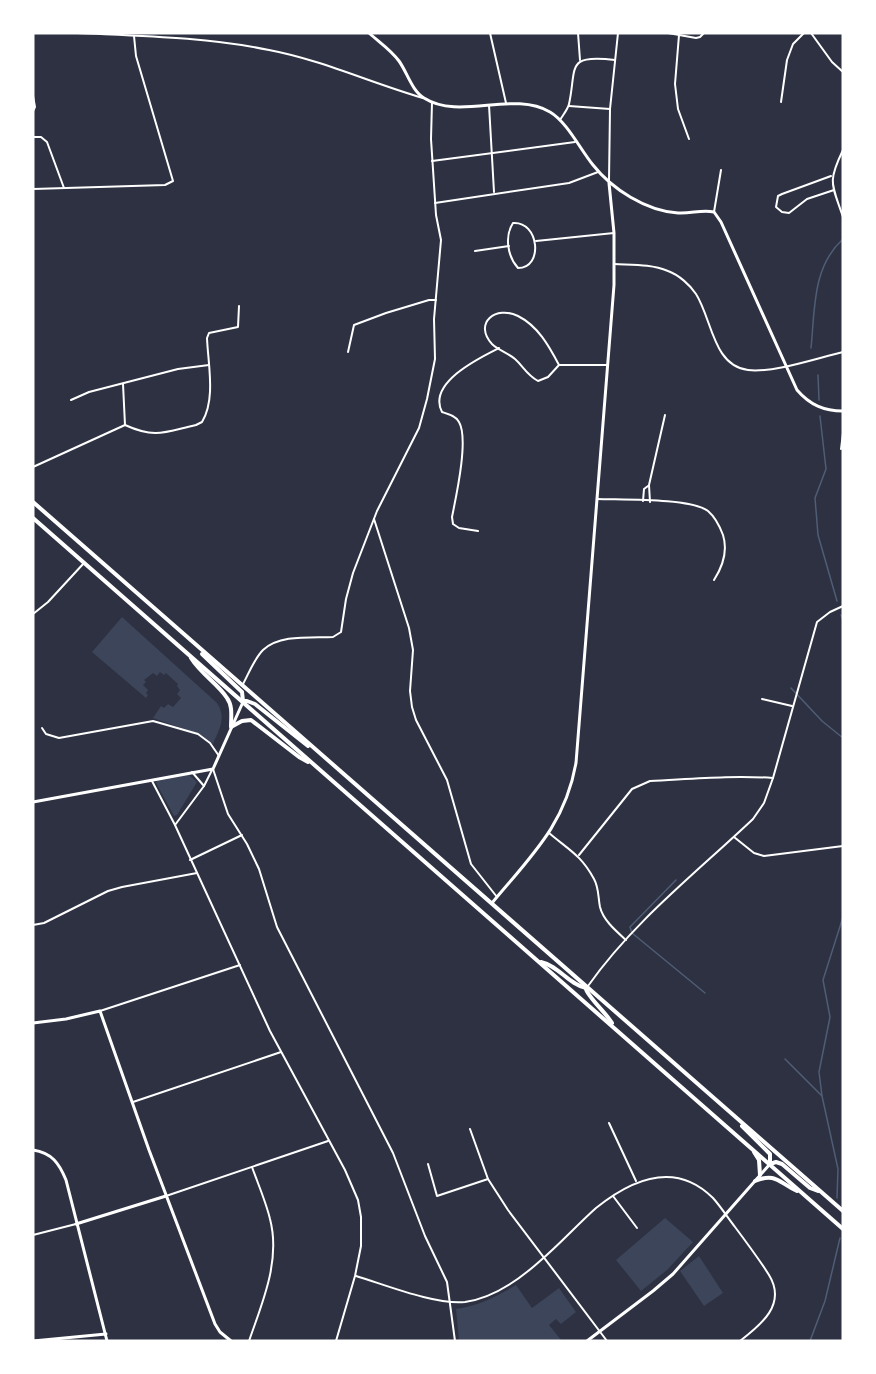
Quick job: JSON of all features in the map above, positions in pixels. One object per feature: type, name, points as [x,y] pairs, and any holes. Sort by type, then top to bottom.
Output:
[{"type":"highway","points":[[33,502],[843,1211]]},
{"type":"highway","points":[[33,518],[843,1229]]},
{"type":"highway","points":[[200,650],[207,661],[242,692],[243,702]]},
{"type":"highway","points":[[187,652],[200,671],[227,698],[231,706],[231,727],[242,721],[251,720],[298,758],[314,765]]},
{"type":"highway","points":[[243,702],[248,700],[255,704],[302,743],[315,749]]},
{"type":"highway","points":[[539,962],[557,969],[578,986],[586,988]]},
{"type":"highway","points":[[586,988],[587,994],[602,1008],[614,1028]]},
{"type":"highway","points":[[738,1120],[770,1154],[770,1164]]},
{"type":"highway","points":[[752,1149],[759,1160],[760,1175]]},
{"type":"highway","points":[[770,1164],[777,1162],[782,1164],[810,1188],[821,1192]]},
{"type":"highway","points":[[755,1181],[766,1176],[774,1177],[802,1193]]},
{"type":"street","points":[[77,33],[209,41],[270,50],[314,62],[432,102],[465,106],[532,105],[548,111],[560,120],[598,172],[609,183],[641,202],[663,210],[680,213],[707,210],[714,212],[721,222],[797,390],[809,402],[825,410],[843,411]]},
{"type":"street","points":[[369,33],[394,55],[423,98]]},
{"type":"street","points":[[490,33],[506,104]]},
{"type":"street","points":[[578,33],[578,54],[581,61]]},
{"type":"street","points":[[491,904],[549,833],[560,816],[574,777],[614,264],[614,233],[609,183],[610,109],[618,33]]},
{"type":"street","points":[[668,33],[696,38],[704,34]]},
{"type":"street","points":[[781,102],[787,60],[793,44],[804,33]]},
{"type":"street","points":[[811,33],[832,62],[843,72]]},
{"type":"street","points":[[679,35],[675,84],[678,109],[689,139]]},
{"type":"street","points":[[33,189],[165,185],[172,181],[136,56],[134,36]]},
{"type":"street","points":[[560,120],[569,106],[575,66],[581,61],[601,58],[616,60]]},
{"type":"street","points":[[33,96],[35,107],[33,111]]},
{"type":"street","points":[[242,687],[263,650],[277,642],[333,637],[341,633],[353,573],[374,519],[411,445],[427,399],[435,359],[434,319],[441,240],[432,161],[432,102]]},
{"type":"street","points":[[489,105],[494,194]]},
{"type":"street","points":[[569,106],[610,109]]},
{"type":"street","points":[[33,137],[41,137],[47,142],[64,188]]},
{"type":"street","points":[[432,161],[575,142]]},
{"type":"street","points":[[843,150],[831,176],[843,217]]},
{"type":"street","points":[[714,212],[721,170]]},
{"type":"street","points":[[435,202],[569,183],[598,172]]},
{"type":"street","points":[[831,176],[778,196],[776,207],[782,212],[789,213],[807,199],[834,190]]},
{"type":"street","points":[[513,223],[525,226],[536,242],[535,253],[530,264],[524,268],[518,268],[514,264],[508,246],[509,229],[513,223]]},
{"type":"street","points":[[536,242],[614,233]]},
{"type":"street","points":[[475,250],[508,246]]},
{"type":"street","points":[[614,264],[654,266],[670,271],[682,279],[696,294],[719,349],[732,364],[747,370],[786,366],[843,352]]},
{"type":"street","points":[[348,352],[354,325],[386,312],[436,300]]},
{"type":"street","points":[[33,467],[125,425],[142,432],[156,434],[202,422],[209,402],[207,338],[209,333],[238,327],[238,306]]},
{"type":"street","points":[[559,365],[548,344],[534,328],[518,316],[502,312],[490,316],[486,322],[485,330],[494,345],[518,361],[527,375],[538,381],[548,377],[559,365],[607,364]]},
{"type":"street","points":[[478,531],[459,528],[453,524],[452,517],[463,453],[460,425],[458,420],[442,412],[438,400],[439,394],[467,364],[499,348]]},
{"type":"street","points":[[71,400],[81,395],[178,369],[208,365]]},
{"type":"street","points":[[123,384],[125,425]]},
{"type":"street","points":[[650,502],[649,485],[665,415]]},
{"type":"street","points":[[841,449],[843,436]]},
{"type":"street","points":[[643,501],[644,489],[649,485]]},
{"type":"street","points":[[597,499],[699,506],[710,512],[724,540],[722,568],[714,580]]},
{"type":"street","points":[[374,519],[409,628],[413,650],[410,691],[416,720],[447,780],[471,864],[497,897]]},
{"type":"street","points":[[33,614],[48,602],[84,563]]},
{"type":"street","points":[[586,988],[662,901],[753,819],[764,803],[817,622],[843,606]]},
{"type":"street","points":[[762,699],[792,706]]},
{"type":"street","points":[[176,825],[204,786],[243,702]]},
{"type":"street","points":[[42,728],[46,734],[59,738],[153,721],[198,734],[210,743],[219,756]]},
{"type":"street","points":[[33,802],[213,768]]},
{"type":"street","points":[[213,768],[228,814],[259,869],[277,927],[393,1153],[424,1236],[447,1282],[455,1341]]},
{"type":"street","points":[[192,772],[204,786]]},
{"type":"street","points":[[579,855],[632,789],[641,784],[650,781],[715,777],[772,778]]},
{"type":"street","points":[[151,780],[176,825],[190,860],[281,1052],[345,1170],[358,1200],[362,1231],[361,1246],[355,1276],[336,1341]]},
{"type":"street","points":[[549,833],[579,855],[595,880],[601,909],[611,926],[626,940]]},
{"type":"street","points":[[190,860],[242,836]]},
{"type":"street","points":[[734,837],[754,853],[764,856],[843,846]]},
{"type":"street","points":[[33,925],[44,923],[122,886],[197,873]]},
{"type":"street","points":[[33,1023],[66,1019],[100,1011],[240,965]]},
{"type":"street","points":[[100,1011],[166,1196],[215,1324],[220,1332],[231,1341]]},
{"type":"street","points":[[132,1102],[281,1052]]},
{"type":"street","points":[[609,1124],[636,1181]]},
{"type":"street","points":[[470,1130],[488,1179],[508,1210],[606,1341]]},
{"type":"street","points":[[33,1235],[166,1196],[329,1141]]},
{"type":"street","points":[[33,1150],[42,1151],[53,1157],[60,1166],[107,1341]]},
{"type":"street","points":[[428,1164],[437,1196],[488,1179]]},
{"type":"street","points":[[587,1341],[673,1274],[770,1164]]},
{"type":"street","points":[[249,1341],[265,1294],[273,1252],[270,1219],[252,1167]]},
{"type":"street","points":[[355,1276],[440,1301],[467,1302],[523,1276],[597,1208],[636,1181],[667,1176],[693,1183],[714,1200],[767,1272],[775,1290],[771,1311],[758,1327],[740,1341]]},
{"type":"street","points":[[613,1196],[637,1228]]},
{"type":"street","points":[[33,1341],[105,1334]]},
{"type":"shaded area","points":[[122,617],[217,703],[222,719],[213,744],[201,735],[153,718],[161,706],[164,708],[168,704],[173,707],[181,698],[177,694],[180,690],[178,684],[166,673],[164,675],[160,672],[157,676],[153,673],[144,680],[146,682],[143,685],[148,690],[146,698],[92,652]]},
{"type":"shaded area","points":[[188,774],[197,782],[177,815],[174,816],[156,783],[158,778]]},
{"type":"shaded area","points":[[665,1218],[693,1242],[667,1270],[641,1291],[616,1260]]},
{"type":"shaded area","points":[[699,1256],[723,1293],[704,1306],[680,1271]]},
{"type":"shaded area","points":[[516,1285],[532,1308],[559,1288],[576,1312],[561,1324],[556,1319],[549,1325],[562,1341],[459,1341],[456,1309],[487,1300]]},
{"type":"waterway","points":[[811,348],[820,276],[825,262],[843,239]]},
{"type":"waterway","points":[[818,375],[819,400]]},
{"type":"waterway","points":[[820,416],[826,469],[815,498],[818,535],[837,601]]},
{"type":"waterway","points":[[841,615],[843,620]]},
{"type":"waterway","points":[[791,688],[822,721],[843,738]]},
{"type":"waterway","points":[[676,880],[630,927],[632,933],[705,993]]},
{"type":"waterway","points":[[822,1096],[819,1072],[830,1017],[823,980],[843,917]]},
{"type":"waterway","points":[[785,1059],[822,1096],[838,1169],[837,1198]]},
{"type":"waterway","points":[[810,1341],[825,1301],[840,1238]]}]
